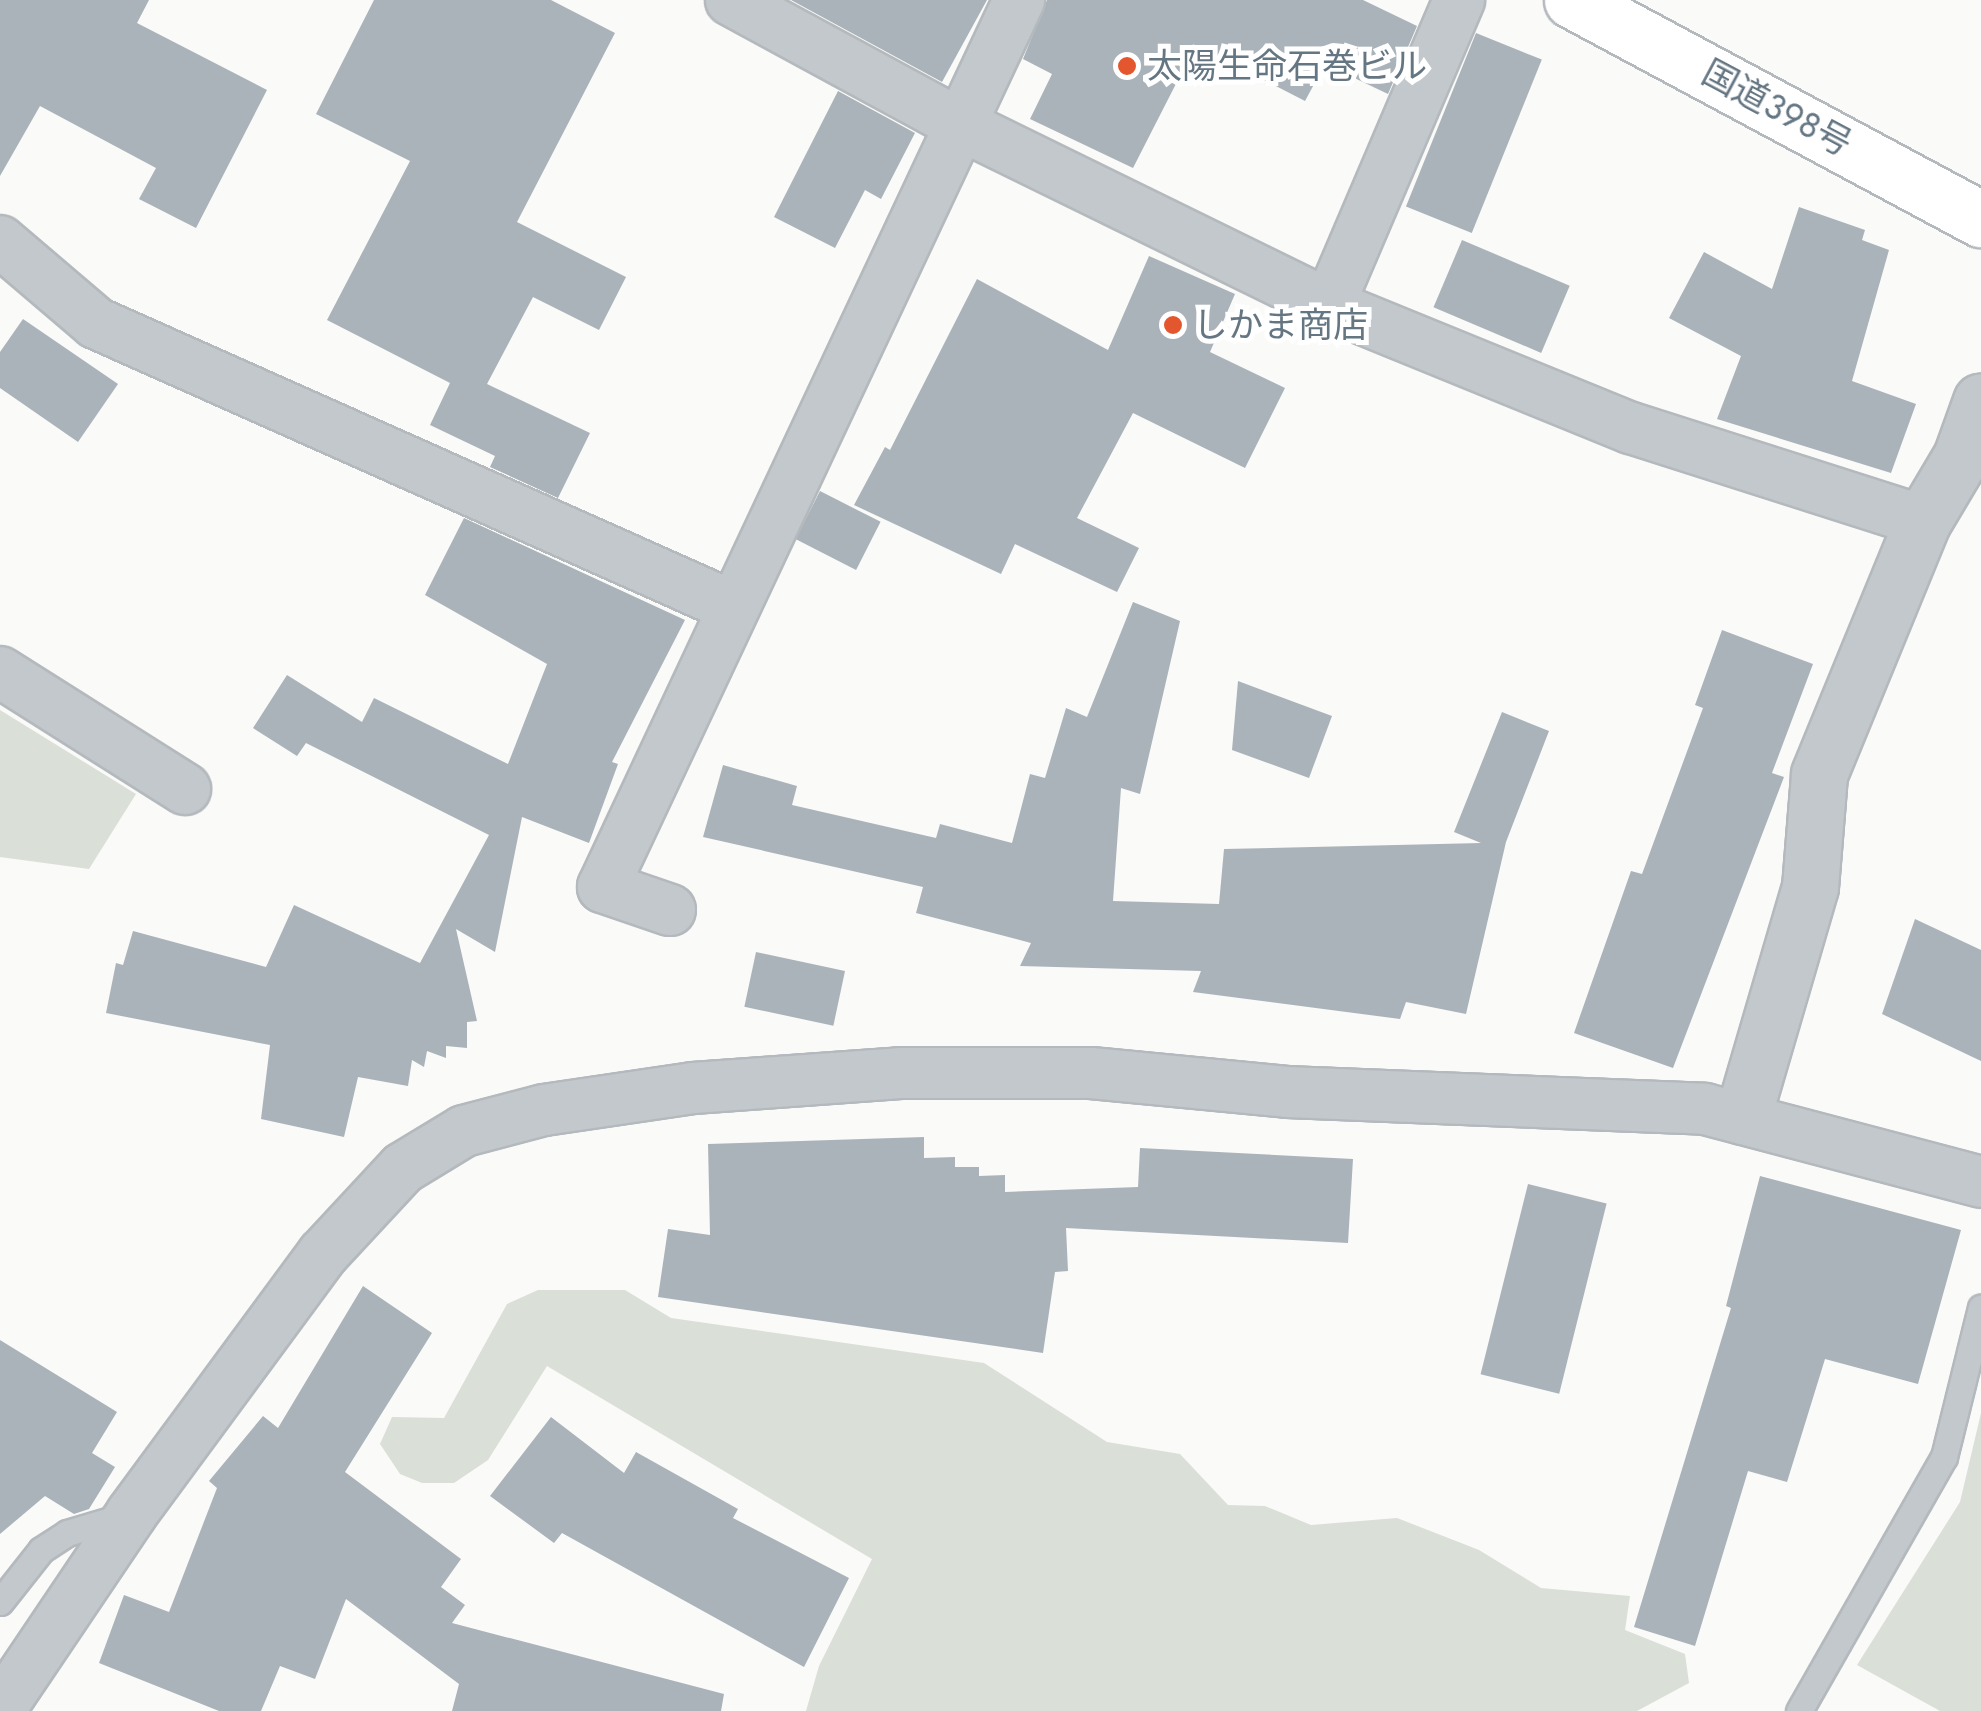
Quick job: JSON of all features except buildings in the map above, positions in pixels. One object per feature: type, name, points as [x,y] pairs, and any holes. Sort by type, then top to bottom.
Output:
[{"type":"highway","name":"国道398号","points":[[1572,0],[1981,218]]},
{"type":"street","points":[[731,0],[958,124],[1329,306],[1631,428],[1924,521]]},
{"type":"street","points":[[670,910],[604,887],[731,606],[1019,0]]},
{"type":"street","points":[[1329,306],[1459,0]]},
{"type":"street","points":[[0,241],[96,323],[731,606]]},
{"type":"street","points":[[1742,1116],[1810,887],[1819,774],[1924,521],[1961,456],[1981,401]]},
{"type":"street","points":[[0,672],[185,789]]},
{"type":"street","points":[[0,1709],[132,1514],[324,1254],[403,1168],[464,1132],[544,1110],[693,1088],[881,1075],[1091,1074],[1288,1092],[1705,1109],[1981,1182]]},
{"type":"lane","points":[[1799,1711],[1944,1456],[1981,1308]]},
{"type":"lane","points":[[0,1602],[41,1550],[67,1533],[132,1514]]},
{"type":"shaded area","points":[[0,710],[136,794],[89,869],[0,857]]},
{"type":"shaded area","points":[[538,1290],[625,1290],[671,1318],[984,1363],[1107,1442],[1180,1454],[1228,1505],[1265,1506],[1311,1525],[1397,1518],[1479,1550],[1541,1588],[1630,1596],[1625,1630],[1685,1654],[1689,1683],[1637,1711],[806,1711],[819,1666],[872,1559],[547,1366],[488,1460],[454,1483],[422,1483],[400,1474],[380,1444],[392,1417],[444,1418],[507,1304]]},
{"type":"shaded area","points":[[1981,1413],[1981,1711],[1940,1711],[1857,1665],[1960,1502]]},
{"type":"place","name":"太陽生命石巻ビル","points":[[1127,66]]},
{"type":"place","name":"しかま商店","points":[[1173,325]]}]
